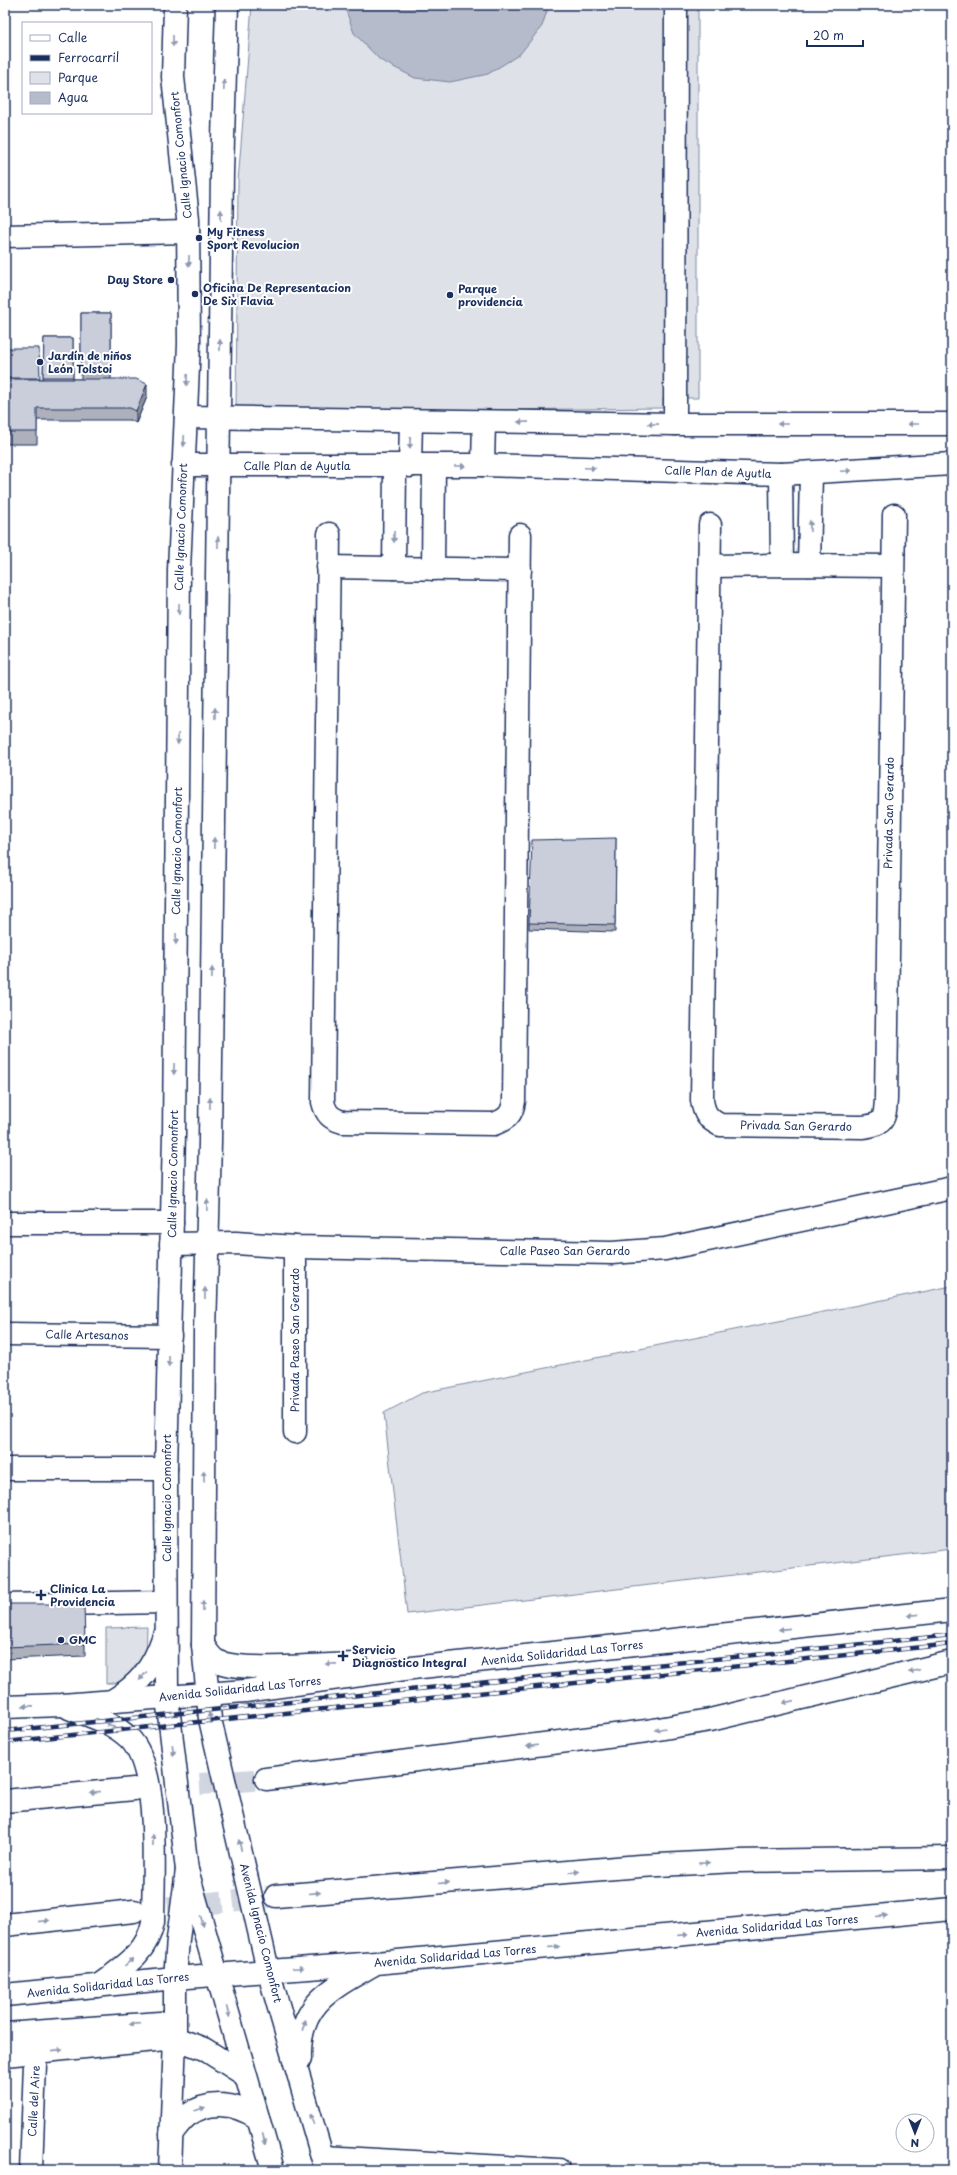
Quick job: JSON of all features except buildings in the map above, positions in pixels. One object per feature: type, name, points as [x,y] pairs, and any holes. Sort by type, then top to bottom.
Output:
[{"type":"main road","name":"Calle Ignacio Comonfort","points":[[167,1697],[166,1469],[172,1223],[179,570],[189,344],[187,198],[173,77],[175,5]]},
{"type":"main road","points":[[207,1694],[203,1646],[206,1244],[210,1142],[222,172],[228,5]]},
{"type":"main road","points":[[675,424],[676,5]]},
{"type":"main road","points":[[5,236],[188,232]]},
{"type":"main road","points":[[186,417],[219,419],[675,424],[952,424]]},
{"type":"main road","points":[[394,568],[402,466],[411,421]]},
{"type":"main road","points":[[483,465],[484,422]]},
{"type":"main road","name":"Calle Plan de Ayutla","points":[[183,465],[483,465],[781,474],[952,464]]},
{"type":"main road","points":[[433,569],[434,466]]},
{"type":"main road","points":[[809,565],[811,473]]},
{"type":"main road","points":[[781,474],[782,565]]},
{"type":"main road","name":"Privada San Gerardo","points":[[710,524],[702,1100],[704,1110],[711,1121],[720,1125],[862,1127],[873,1126],[881,1123],[884,1118],[886,1099],[892,566],[894,515]]},
{"type":"main road","points":[[329,534],[323,1102],[326,1112],[330,1117],[343,1122],[494,1124],[505,1120],[511,1115],[513,1108],[520,536]]},
{"type":"main road","points":[[710,566],[892,566]]},
{"type":"main road","points":[[328,567],[520,570]]},
{"type":"main road","name":"Calle Paseo San Gerardo","points":[[171,1244],[236,1244],[295,1247],[596,1253],[638,1252],[665,1249],[952,1188]]},
{"type":"main road","points":[[5,1223],[172,1223]]},
{"type":"main road","name":"Privada Paseo San Gerardo","points":[[295,1247],[295,1432]]},
{"type":"main road","name":"Calle Artesanos","points":[[5,1334],[170,1336]]},
{"type":"main road","points":[[5,1469],[166,1469]]},
{"type":"main road","points":[[5,1605],[166,1602]]},
{"type":"main road","name":"Avenida Solidaridad Las Torres","points":[[5,1707],[62,1706],[207,1694],[412,1668],[952,1610]]},
{"type":"main road","points":[[112,1702],[129,1691],[148,1670],[156,1658],[166,1630]]},
{"type":"main road","points":[[203,1646],[213,1659],[225,1664],[246,1666],[374,1664],[412,1668]]},
{"type":"main road","points":[[266,1779],[647,1731],[725,1716],[952,1662]]},
{"type":"main road","name":"Avenida Ignacio Comonfort","points":[[207,1694],[210,1719],[268,1970],[324,2163]]},
{"type":"main road","points":[[167,1697],[188,1870],[272,2170]]},
{"type":"main road","points":[[62,1706],[112,1725],[130,1739],[144,1765],[148,1778],[153,1832],[153,1922],[150,1936],[138,1954],[98,1986]]},
{"type":"main road","points":[[5,1801],[134,1789]]},
{"type":"main road","points":[[276,1896],[640,1866],[737,1860],[952,1858]]},
{"type":"main road","points":[[170,2170],[175,2030],[175,1978],[178,1939],[188,1870]]},
{"type":"main road","name":"Avenida Solidaridad Las Torres","points":[[5,1995],[218,1974],[376,1963],[952,1909]]},
{"type":"main road","points":[[5,1925],[134,1911]]},
{"type":"main road","points":[[300,2078],[299,2047],[303,2024],[312,2008],[328,1992],[376,1963]]},
{"type":"main road","points":[[5,2055],[36,2042],[175,2030],[245,2075]]},
{"type":"main road","points":[[5,2034],[36,2042]]},
{"type":"main road","name":"Calle del Aire","points":[[31,2170],[36,2042]]},
{"type":"main road","points":[[171,2134],[186,2116],[208,2107],[223,2104],[244,2109],[258,2118]]},
{"type":"main road","points":[[324,2163],[559,2170]]},
{"type":"green space","name":"Parque providencia","points":[[252,5],[698,5],[698,398],[663,398],[663,408],[236,413],[238,182]]},
{"type":"green space","points":[[952,1286],[952,1549],[407,1614],[384,1413],[422,1393]]},
{"type":"green space","points":[[147,1627],[146,1662],[131,1680],[106,1684],[106,1628]]},
{"type":"water","points":[[344,5],[549,5],[542,26],[520,54],[488,74],[450,82],[415,78],[380,60],[354,33]]},
{"type":"tunnel","points":[[134,1789],[266,1779]]},
{"type":"tunnel","points":[[135,1911],[276,1896]]},
{"type":"railway","points":[[5,1731],[952,1635]]},
{"type":"railway","points":[[5,1742],[952,1644]]},
{"type":"place","name":"My Fitness Sport Revolucion","points":[[199,238]]},
{"type":"place","name":"Day Store","points":[[171,280]]},
{"type":"place","name":"Oficina De Representacion De Six Flavia","points":[[195,294]]},
{"type":"place","name":"Parque providencia","points":[[450,295]]},
{"type":"place","name":"Jardín de niños León Tolstoi","points":[[40,362]]},
{"type":"place","name":"Clinica La Providencia","points":[[41,1595]]},
{"type":"place","name":"GMC","points":[[61,1640]]},
{"type":"place","name":"Servicio Diagnostico Integral","points":[[343,1656]]}]
